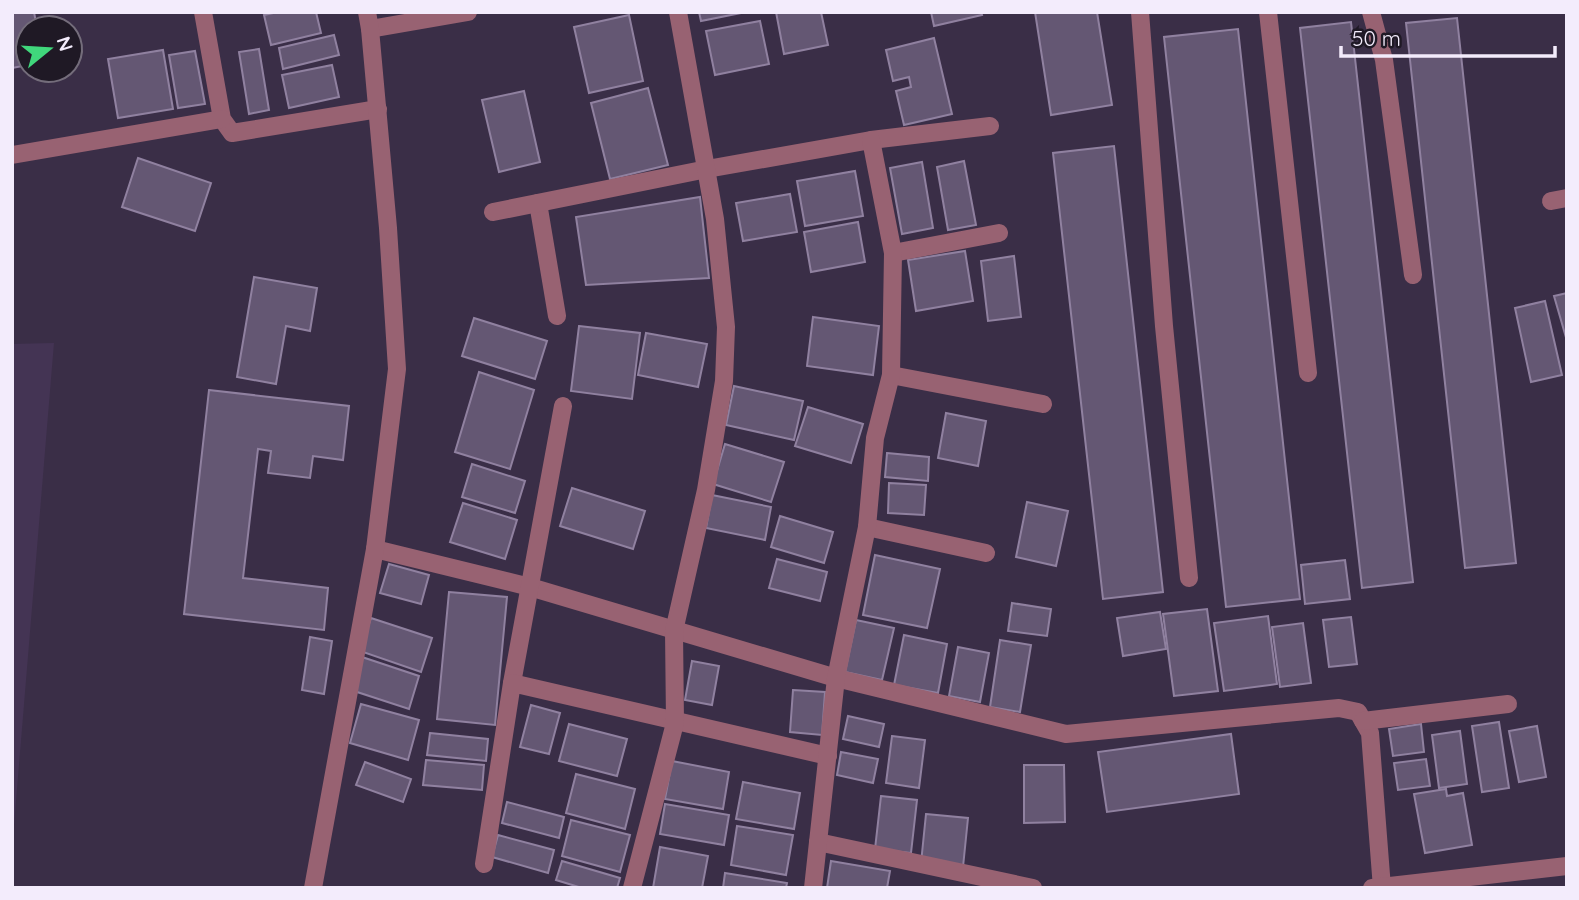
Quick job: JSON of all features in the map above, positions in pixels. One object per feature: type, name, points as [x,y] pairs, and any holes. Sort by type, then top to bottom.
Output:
[{"type":"street","points":[[203,12],[222,119],[232,133],[378,109]]},
{"type":"street","points":[[313,888],[375,549],[397,369],[369,20],[468,12]]},
{"type":"street","points":[[632,888],[675,723],[674,631],[706,490],[724,381],[726,327],[715,219],[678,12]]},
{"type":"street","points":[[1140,12],[1164,326],[1189,578]]},
{"type":"street","points":[[1268,12],[1308,373]]},
{"type":"street","points":[[1371,12],[1384,60],[1413,275]]},
{"type":"street","points":[[12,155],[222,119]]},
{"type":"street","points":[[493,212],[707,169],[871,140],[990,126]]},
{"type":"street","points":[[813,888],[836,678],[867,527],[875,438],[891,375],[893,253],[871,140]]},
{"type":"street","points":[[538,203],[557,316]]},
{"type":"street","points":[[893,253],[999,233]]},
{"type":"street","points":[[891,375],[1043,404]]},
{"type":"street","points":[[484,864],[512,683],[563,405]]},
{"type":"street","points":[[867,527],[986,553]]},
{"type":"street","points":[[375,549],[530,587],[836,678],[1066,734],[1339,708],[1358,712],[1370,733],[1378,887],[1567,866]]},
{"type":"street","points":[[512,683],[675,723],[828,756]]},
{"type":"street","points":[[1363,721],[1508,704]]},
{"type":"street","points":[[818,842],[1033,888]]},
{"type":"shaded area","points":[[54,343],[12,849],[12,344]]},
{"type":"building","points":[[12,12],[34,12],[14,14],[12,68]]},
{"type":"building","points":[[278,12],[316,12],[321,33],[271,45],[264,15]]},
{"type":"building","points":[[699,12],[746,12],[701,21]]},
{"type":"building","points":[[776,12],[821,12],[828,45],[784,54]]},
{"type":"building","points":[[931,12],[981,12],[982,15],[934,26]]},
{"type":"building","points":[[1035,12],[1097,12],[1112,105],[1051,115]]},
{"type":"building","points":[[629,15],[643,81],[589,93],[574,27]]},
{"type":"building","points":[[1457,18],[1516,563],[1465,568],[1406,23]]},
{"type":"building","points":[[760,21],[769,64],[715,75],[706,31]]},
{"type":"building","points":[[1351,22],[1413,582],[1362,588],[1300,28]]},
{"type":"building","points":[[1238,29],[1300,599],[1226,607],[1164,37]]},
{"type":"building","points":[[334,35],[339,55],[283,69],[279,48]]},
{"type":"building","points":[[934,38],[952,114],[904,125],[896,91],[911,87],[909,77],[893,81],[886,50]]},
{"type":"building","points":[[259,49],[269,110],[249,114],[239,52]]},
{"type":"building","points":[[163,50],[173,109],[118,118],[108,59]]},
{"type":"building","points":[[195,51],[205,104],[178,108],[169,55]]},
{"type":"building","points":[[332,65],[339,97],[289,108],[282,75]]},
{"type":"building","points":[[648,88],[668,165],[610,179],[591,103]]},
{"type":"building","points":[[524,91],[540,162],[499,172],[482,100]]},
{"type":"building","points":[[1114,146],[1163,592],[1103,599],[1053,153]]},
{"type":"building","points":[[138,158],[211,183],[195,231],[122,207]]},
{"type":"building","points":[[964,161],[976,225],[948,230],[937,167]]},
{"type":"building","points":[[922,162],[933,228],[902,234],[890,168]]},
{"type":"building","points":[[855,171],[863,216],[805,226],[797,181]]},
{"type":"building","points":[[790,194],[797,232],[743,241],[736,203]]},
{"type":"building","points":[[700,197],[709,278],[586,285],[576,217]]},
{"type":"building","points":[[858,222],[865,262],[811,272],[804,232]]},
{"type":"building","points":[[965,251],[973,301],[916,311],[908,260]]},
{"type":"building","points":[[1014,256],[1021,317],[988,321],[981,261]]},
{"type":"building","points":[[254,277],[317,288],[310,331],[286,326],[276,384],[237,377]]},
{"type":"building","points":[[1567,293],[1567,341],[1554,296]]},
{"type":"building","points":[[1545,301],[1562,375],[1531,382],[1515,308]]},
{"type":"building","points":[[813,317],[879,326],[873,375],[807,366]]},
{"type":"building","points":[[474,318],[547,341],[535,379],[462,356]]},
{"type":"building","points":[[579,326],[640,333],[632,399],[571,391]]},
{"type":"building","points":[[646,333],[707,344],[698,387],[638,375]]},
{"type":"building","points":[[479,372],[534,390],[510,469],[455,452]]},
{"type":"building","points":[[734,386],[803,401],[794,440],[726,425]]},
{"type":"building","points":[[209,390],[349,406],[343,460],[313,456],[310,478],[268,473],[271,451],[258,449],[243,578],[328,588],[324,630],[184,614]]},
{"type":"building","points":[[808,407],[863,424],[851,463],[795,446]]},
{"type":"building","points":[[946,413],[986,421],[978,466],[938,458]]},
{"type":"building","points":[[725,444],[784,462],[771,502],[713,484]]},
{"type":"building","points":[[887,453],[929,457],[928,481],[885,477]]},
{"type":"building","points":[[472,464],[525,481],[515,513],[462,497]]},
{"type":"building","points":[[889,483],[926,485],[924,515],[888,513]]},
{"type":"building","points":[[572,488],[645,511],[633,549],[560,526]]},
{"type":"building","points":[[712,495],[771,507],[765,540],[706,528]]},
{"type":"building","points":[[1027,502],[1068,511],[1056,566],[1016,557]]},
{"type":"building","points":[[463,503],[517,520],[505,559],[450,542]]},
{"type":"building","points":[[780,516],[833,532],[824,563],[771,547]]},
{"type":"building","points":[[875,555],[940,569],[927,628],[863,615]]},
{"type":"building","points":[[777,559],[827,572],[820,601],[769,588]]},
{"type":"building","points":[[1345,560],[1350,599],[1305,604],[1301,565]]},
{"type":"building","points":[[389,564],[429,575],[421,604],[380,593]]},
{"type":"building","points":[[449,592],[507,597],[495,725],[437,719]]},
{"type":"building","points":[[1012,603],[1051,609],[1047,636],[1008,631]]},
{"type":"building","points":[[1207,609],[1218,691],[1174,696],[1163,614]]},
{"type":"building","points":[[1160,612],[1166,649],[1123,656],[1117,618]]},
{"type":"building","points":[[1268,616],[1277,684],[1224,691],[1214,623]]},
{"type":"building","points":[[1351,617],[1357,664],[1329,667],[1323,620]]},
{"type":"building","points":[[371,618],[432,638],[421,672],[360,651]]},
{"type":"building","points":[[856,620],[894,628],[882,680],[845,672]]},
{"type":"building","points":[[1303,623],[1311,683],[1280,687],[1272,627]]},
{"type":"building","points":[[904,635],[947,644],[938,693],[894,685]]},
{"type":"building","points":[[310,637],[332,641],[324,694],[302,690]]},
{"type":"building","points":[[1000,640],[1031,645],[1020,712],[990,707]]},
{"type":"building","points":[[958,647],[989,653],[980,702],[949,696]]},
{"type":"building","points":[[362,657],[419,676],[409,709],[351,690]]},
{"type":"building","points":[[692,661],[719,666],[712,705],[685,700]]},
{"type":"building","points":[[793,690],[825,692],[822,735],[790,732]]},
{"type":"building","points":[[361,704],[419,720],[408,760],[350,743]]},
{"type":"building","points":[[531,705],[560,713],[549,754],[520,747]]},
{"type":"building","points":[[848,716],[884,724],[879,747],[843,739]]},
{"type":"building","points":[[1499,722],[1509,788],[1482,792],[1472,726]]},
{"type":"building","points":[[569,724],[627,739],[617,776],[559,761]]},
{"type":"building","points":[[1421,724],[1424,752],[1393,756],[1389,729]]},
{"type":"building","points":[[1537,726],[1546,777],[1519,782],[1509,731]]},
{"type":"building","points":[[1460,731],[1467,784],[1439,788],[1432,735]]},
{"type":"building","points":[[430,733],[488,739],[486,761],[427,755]]},
{"type":"building","points":[[1231,734],[1239,794],[1107,812],[1098,752]]},
{"type":"building","points":[[892,736],[925,740],[919,788],[886,783]]},
{"type":"building","points":[[841,752],[878,759],[873,783],[837,775]]},
{"type":"building","points":[[1426,759],[1430,786],[1398,790],[1394,763]]},
{"type":"building","points":[[426,760],[484,765],[482,790],[423,785]]},
{"type":"building","points":[[672,761],[729,772],[723,809],[665,799]]},
{"type":"building","points":[[365,762],[411,779],[403,802],[356,785]]},
{"type":"building","points":[[1024,765],[1064,765],[1065,822],[1024,823]]},
{"type":"building","points":[[576,774],[635,789],[625,829],[566,813]]},
{"type":"building","points":[[743,782],[800,793],[794,829],[736,819]]},
{"type":"building","points":[[1446,789],[1447,796],[1463,793],[1472,845],[1425,853],[1414,794]]},
{"type":"building","points":[[881,796],[917,800],[911,853],[875,849]]},
{"type":"building","points":[[507,802],[564,817],[559,838],[502,823]]},
{"type":"building","points":[[665,804],[729,815],[724,845],[660,834]]},
{"type":"building","points":[[926,814],[968,818],[963,867],[921,863]]},
{"type":"building","points":[[571,820],[630,835],[620,872],[562,856]]},
{"type":"building","points":[[737,826],[793,835],[786,875],[731,865]]},
{"type":"building","points":[[498,835],[554,850],[548,873],[492,857]]},
{"type":"building","points":[[660,847],[708,856],[702,888],[653,888]]},
{"type":"building","points":[[562,861],[620,878],[617,888],[582,888],[556,880]]},
{"type":"building","points":[[831,861],[890,871],[887,888],[827,888]]},
{"type":"building","points":[[725,873],[787,883],[786,888],[723,888]]}]
